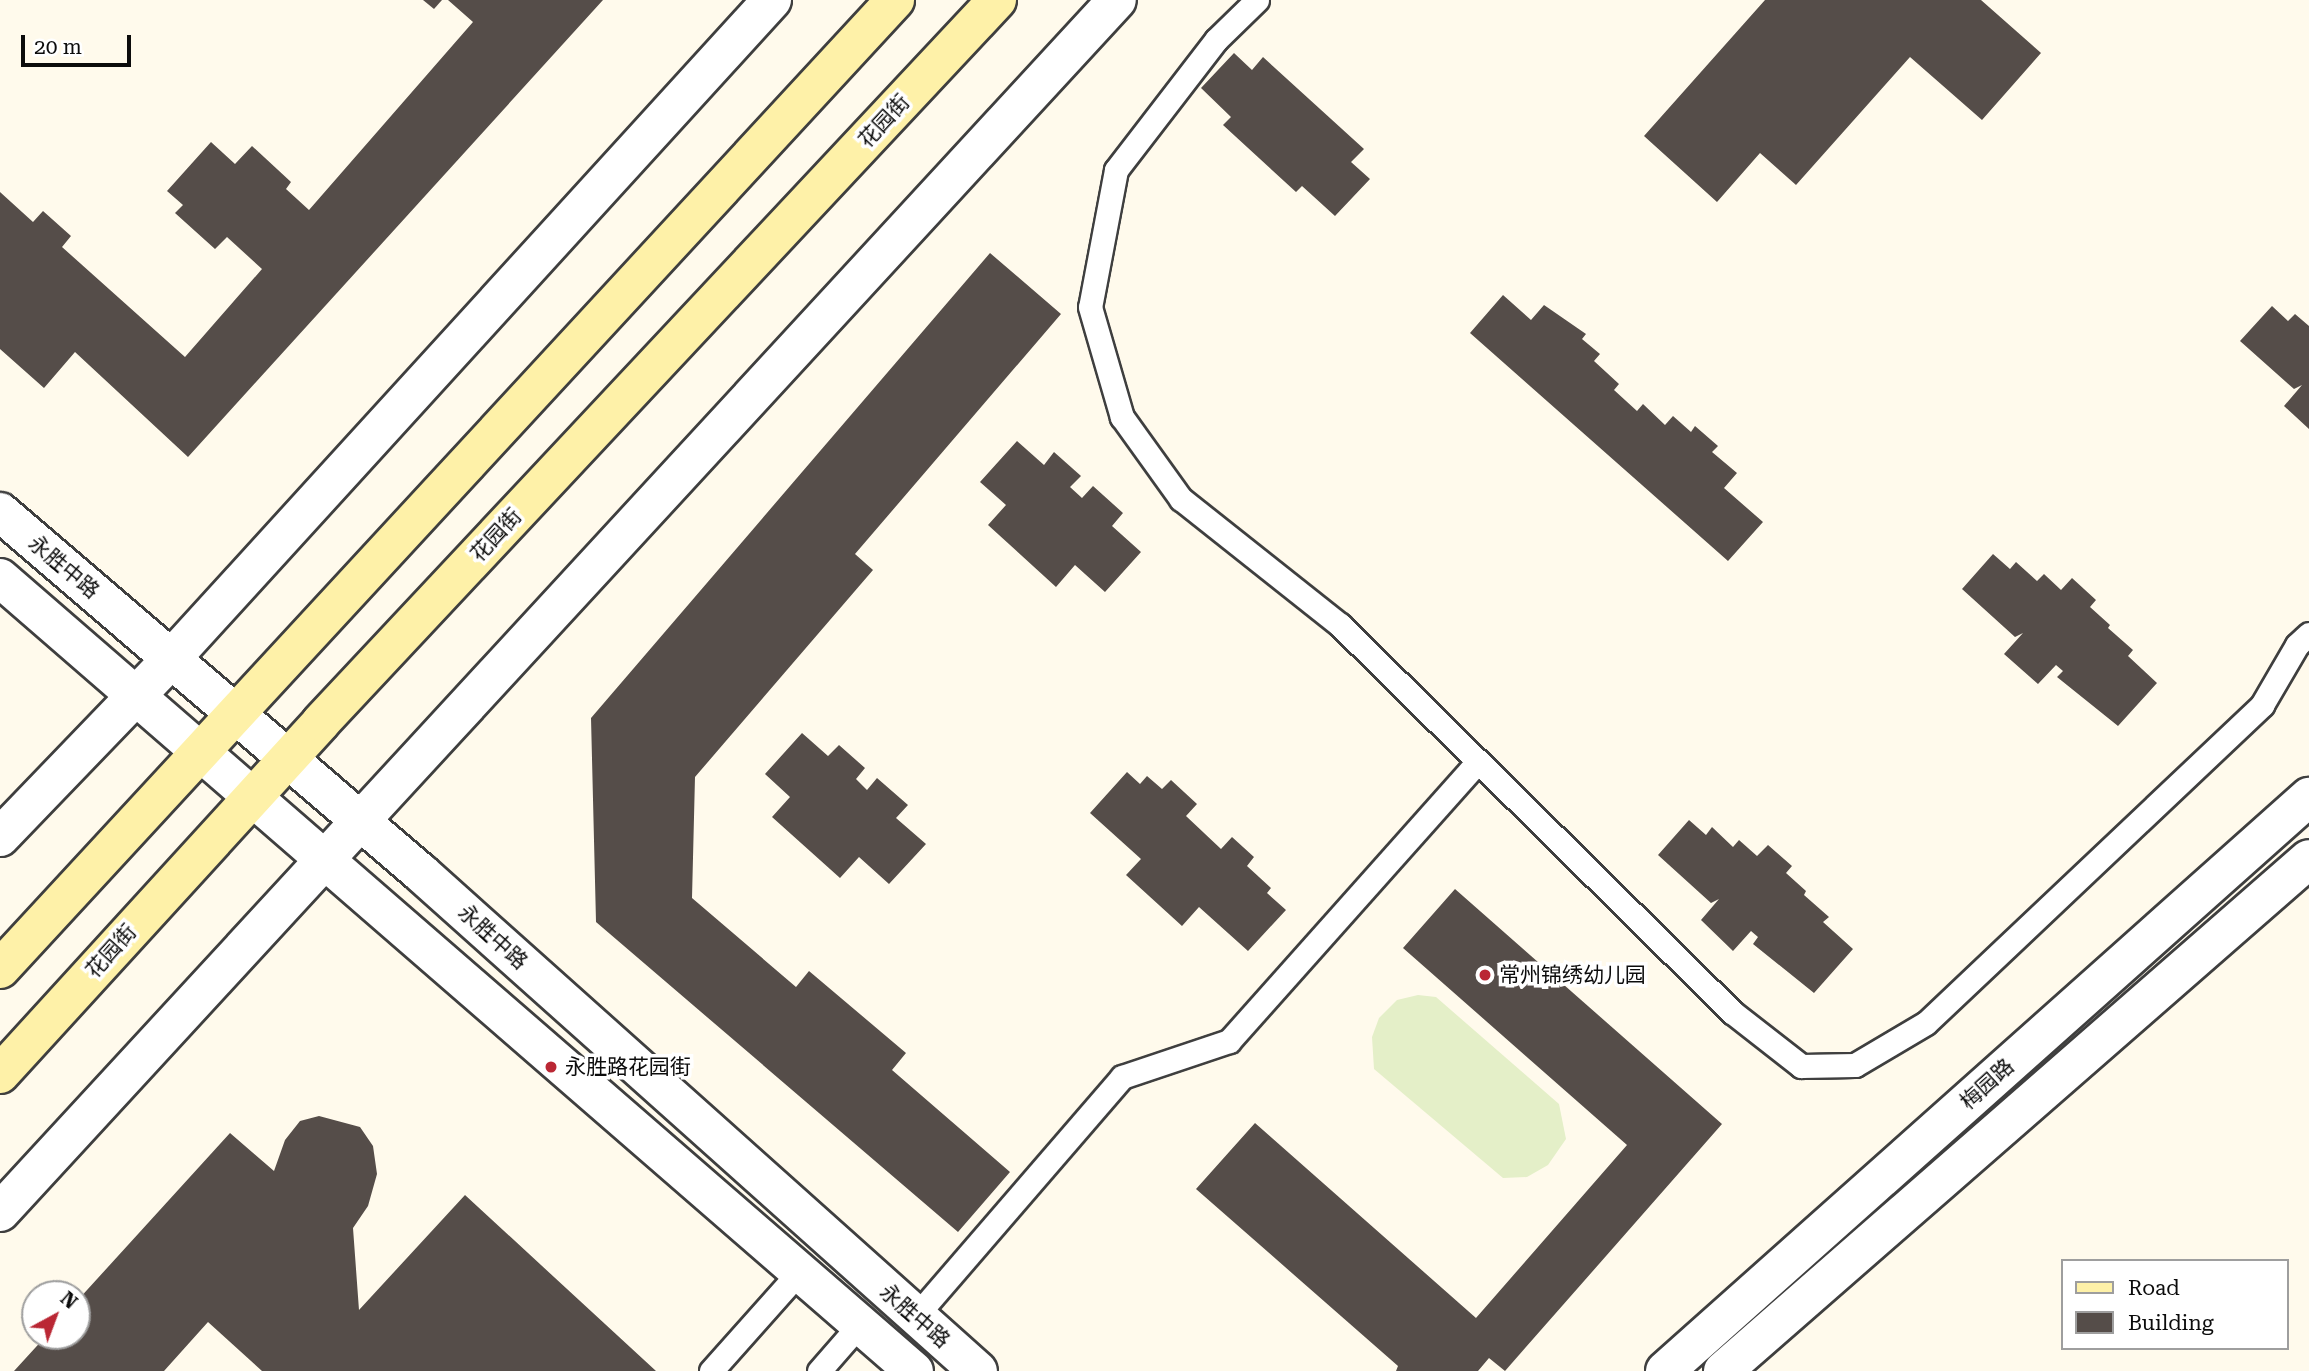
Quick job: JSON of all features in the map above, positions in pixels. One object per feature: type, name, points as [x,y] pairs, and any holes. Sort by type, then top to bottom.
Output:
[{"type":"main road","points":[[0,969],[895,0]]},
{"type":"main road","name":"花园街","points":[[0,1074],[288,758],[997,0]]},
{"type":"street","points":[[0,837],[171,659],[772,0]]},
{"type":"street","points":[[0,1212],[1117,0]]},
{"type":"street","name":"永胜中路","points":[[0,512],[234,716],[362,821],[978,1371]]},
{"type":"street","name":"永胜中路","points":[[0,578],[199,752],[327,858],[914,1371]]},
{"type":"street","name":"梅园路","points":[[1665,1371],[2309,797]]},
{"type":"street","name":"梅园路","points":[[1723,1371],[2309,859]]},
{"type":"lane","points":[[1257,0],[1216,40],[1116,170],[1090,307],[1122,417],[1181,499],[1340,625],[1476,764],[1752,1028],[1801,1066],[1855,1065],[1926,1023],[2262,705],[2297,645],[2309,634]]},
{"type":"lane","points":[[915,1317],[1122,1077],[1229,1041],[1476,764]]},
{"type":"lane","points":[[711,1371],[800,1271]]},
{"type":"lane","points":[[819,1371],[860,1324]]},
{"type":"green space","points":[[1418,995],[1436,997],[1559,1104],[1566,1139],[1548,1165],[1527,1177],[1503,1178],[1374,1069],[1372,1037],[1379,1018],[1397,1000]]},
{"type":"building","points":[[423,0],[442,0],[434,9]]},
{"type":"building","points":[[448,0],[603,0],[188,457],[75,352],[44,388],[0,349],[0,192],[33,222],[43,211],[71,236],[62,247],[185,357],[262,269],[227,237],[215,249],[175,213],[183,205],[167,191],[211,142],[235,164],[252,146],[291,182],[286,189],[309,210],[473,22]]},
{"type":"building","points":[[1765,0],[1981,0],[2041,53],[1982,120],[1910,57],[1796,185],[1760,153],[1717,202],[1644,136]]},
{"type":"building","points":[[1234,53],[1252,70],[1263,57],[1364,149],[1351,162],[1370,179],[1335,216],[1302,186],[1296,192],[1223,125],[1231,117],[1201,88]]},
{"type":"building","points":[[990,253],[1061,314],[855,554],[873,570],[695,777],[692,898],[796,987],[809,971],[906,1053],[892,1070],[1010,1172],[958,1232],[596,922],[591,718]]},
{"type":"building","points":[[1503,295],[1531,320],[1544,305],[1586,334],[1582,339],[1600,354],[1594,361],[1619,384],[1614,390],[1637,411],[1643,404],[1665,425],[1673,416],[1691,432],[1695,426],[1718,446],[1712,452],[1737,473],[1724,488],[1763,522],[1728,561],[1470,333]]},
{"type":"building","points":[[2272,306],[2288,321],[2295,314],[2309,326],[2309,429],[2284,406],[2302,385],[2294,389],[2240,341]]},
{"type":"building","points":[[1017,441],[1044,465],[1054,452],[1081,476],[1070,487],[1082,498],[1093,486],[1123,513],[1112,526],[1141,552],[1105,592],[1075,565],[1056,587],[988,525],[1006,505],[980,482]]},
{"type":"building","points":[[1993,554],[2010,569],[2016,562],[2037,581],[2044,574],[2061,590],[2072,578],[2096,600],[2090,607],[2110,625],[2108,628],[2133,650],[2128,656],[2157,683],[2118,726],[2057,677],[2063,671],[2056,665],[2038,684],[2004,654],[2023,633],[2015,637],[1962,589]]},
{"type":"building","points":[[802,733],[828,756],[839,745],[865,768],[856,779],[867,790],[877,778],[908,805],[896,818],[926,844],[889,884],[859,857],[840,878],[772,817],[790,797],[765,774]]},
{"type":"building","points":[[1127,772],[1140,784],[1147,776],[1162,789],[1171,780],[1197,804],[1186,816],[1221,849],[1232,837],[1254,857],[1247,866],[1271,888],[1267,893],[1286,910],[1248,951],[1199,907],[1182,926],[1126,875],[1141,859],[1090,813]]},
{"type":"building","points":[[1689,820],[1706,835],[1712,827],[1733,847],[1739,840],[1757,856],[1768,845],[1792,866],[1786,873],[1806,891],[1804,895],[1829,917],[1823,922],[1853,949],[1814,993],[1753,944],[1758,937],[1751,931],[1733,951],[1701,920],[1719,899],[1711,903],[1658,855]]},
{"type":"building","points":[[1455,889],[1722,1124],[1505,1371],[1489,1358],[1478,1371],[1396,1371],[1398,1366],[1196,1189],[1255,1123],[1476,1318],[1627,1145],[1403,948]]},
{"type":"building","points":[[319,1116],[360,1127],[373,1146],[377,1174],[368,1206],[353,1228],[359,1310],[465,1195],[656,1371],[262,1371],[208,1322],[164,1371],[14,1371],[33,1350],[91,1350],[91,1286],[230,1133],[274,1171],[285,1140],[300,1121]]},
{"type":"place","name":"常州锦绣幼儿园","points":[[1485,975]]},
{"type":"place","name":"永胜路花园街","points":[[551,1067]]}]
